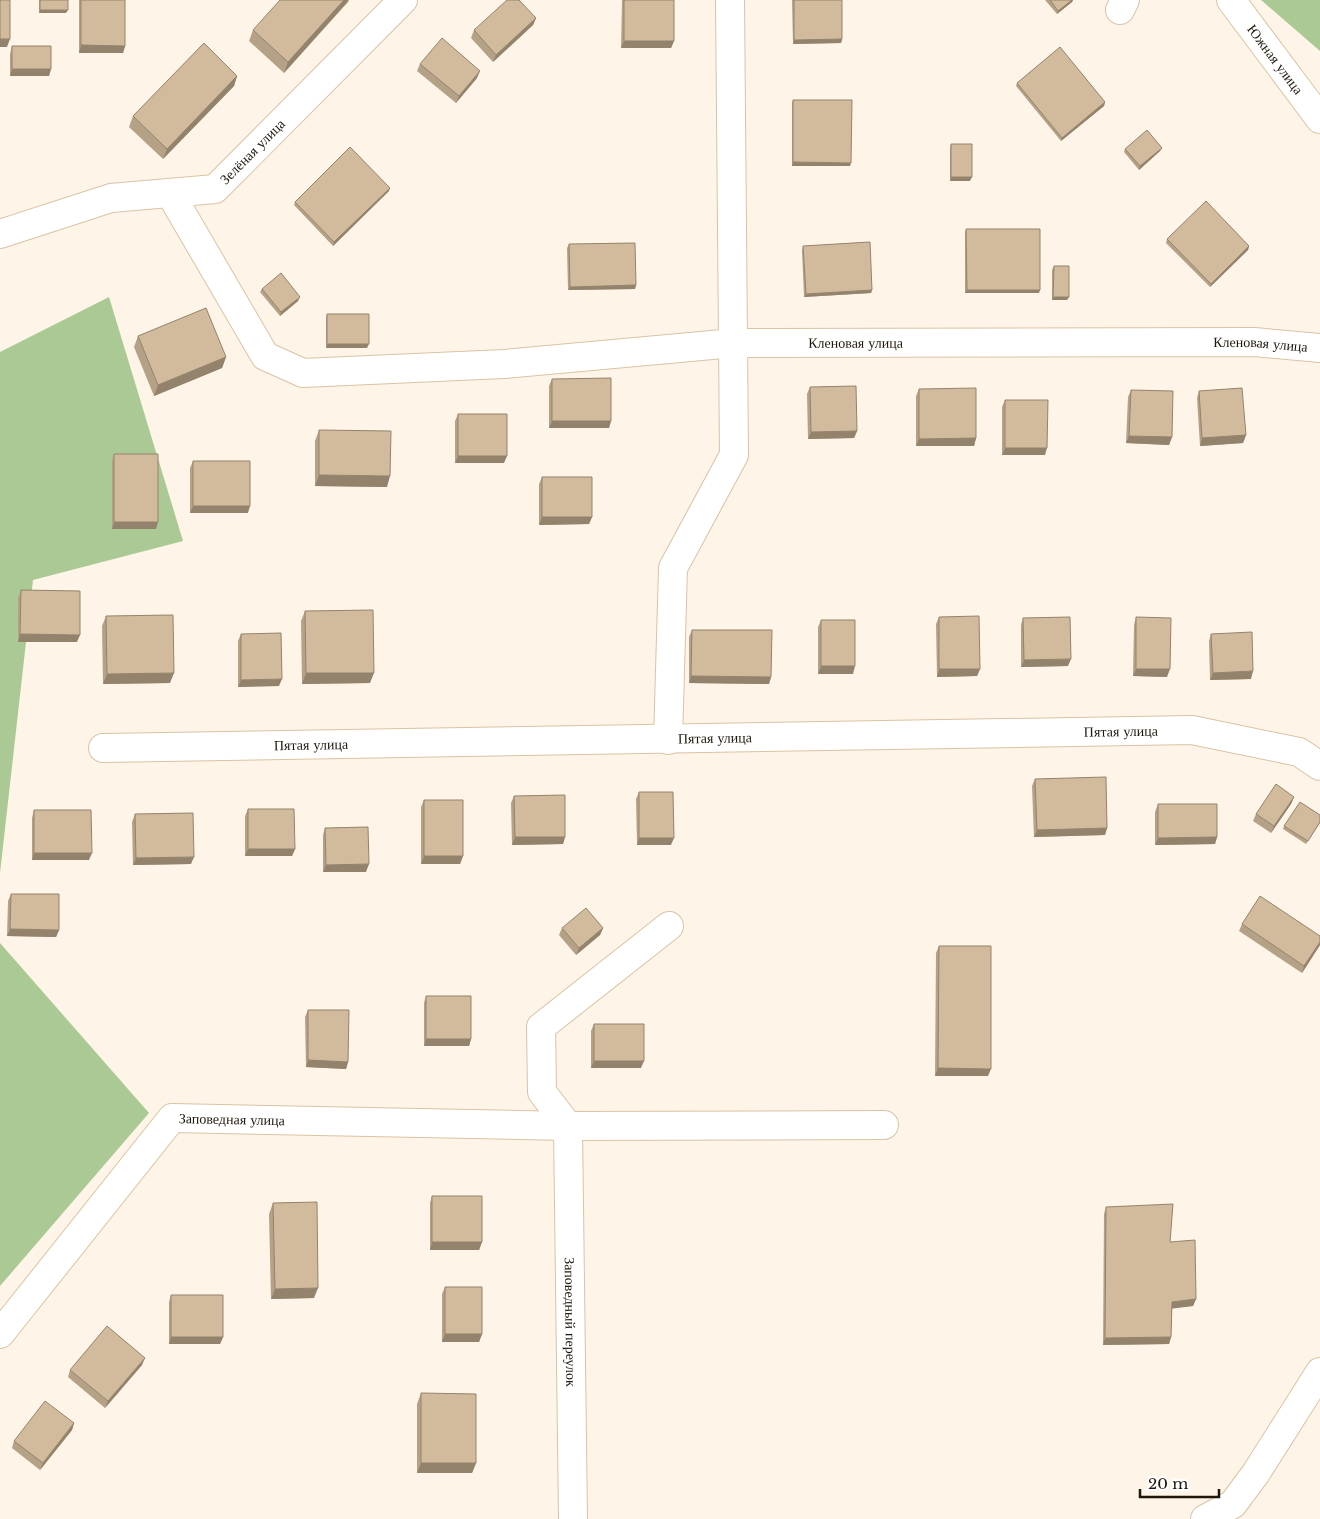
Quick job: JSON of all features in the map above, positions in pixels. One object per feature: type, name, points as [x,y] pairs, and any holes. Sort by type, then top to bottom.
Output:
[{"type":"street","name":"Зелёная улица","points":[[0,234],[111,198],[215,189],[404,0]]},
{"type":"street","points":[[668,740],[673,568],[734,455],[730,0]]},
{"type":"street","name":"Южная улица","points":[[1231,0],[1320,119]]},
{"type":"street","name":"Кленовая улица","points":[[170,193],[265,356],[303,372],[504,364],[734,343],[1254,342],[1320,348]]},
{"type":"street","name":"Пятая улица","points":[[103,748],[1192,730],[1299,752],[1320,766]]},
{"type":"street","points":[[669,926],[541,1027],[542,1092],[568,1126],[884,1125]]},
{"type":"street","name":"Заповедная улица","points":[[0,1334],[172,1118],[568,1126]]},
{"type":"street","name":"Заповедный переулок","points":[[568,1126],[573,1519]]},
{"type":"street","points":[[1205,1519],[1233,1504],[1256,1473],[1320,1372]]},
{"type":"green space","points":[[1261,0],[1320,0],[1320,51]]},
{"type":"green space","points":[[109,297],[183,541],[33,580],[0,873],[0,352]]},
{"type":"green space","points":[[0,943],[149,1113],[0,1286]]},
{"type":"building","points":[[0,0],[10,0],[10,39],[0,39]]},
{"type":"building","points":[[40,0],[68,0],[68,10],[40,10]]},
{"type":"building","points":[[81,0],[125,0],[125,46],[81,45]]},
{"type":"building","points":[[280,0],[344,0],[288,62],[253,30]]},
{"type":"building","points":[[507,0],[519,0],[536,18],[496,55],[474,30]]},
{"type":"building","points":[[624,0],[674,0],[674,41],[624,41]]},
{"type":"building","points":[[794,0],[842,0],[842,39],[794,40]]},
{"type":"building","points":[[1050,0],[1072,0],[1058,11]]},
{"type":"building","points":[[442,38],[480,71],[459,96],[420,64]]},
{"type":"building","points":[[204,43],[237,76],[167,149],[133,116]]},
{"type":"building","points":[[12,46],[51,46],[51,69],[12,69]]},
{"type":"building","points":[[1060,47],[1105,102],[1062,138],[1017,83]]},
{"type":"building","points":[[793,100],[852,100],[851,163],[793,162]]},
{"type":"building","points":[[1147,130],[1162,148],[1140,166],[1125,149]]},
{"type":"building","points":[[951,144],[972,144],[972,177],[951,177]]},
{"type":"building","points":[[350,147],[390,188],[334,242],[295,202]]},
{"type":"building","points":[[1206,201],[1249,246],[1211,284],[1167,239]]},
{"type":"building","points":[[966,229],[1040,229],[1040,290],[967,290]]},
{"type":"building","points":[[870,242],[872,290],[806,294],[803,246]]},
{"type":"building","points":[[635,243],[636,285],[570,287],[569,244]]},
{"type":"building","points":[[1054,266],[1069,266],[1069,297],[1053,297]]},
{"type":"building","points":[[281,273],[300,297],[281,312],[262,289]]},
{"type":"building","points":[[206,308],[226,357],[158,385],[138,336]]},
{"type":"building","points":[[327,314],[369,314],[369,344],[327,344]]},
{"type":"building","points":[[611,378],[611,421],[552,421],[552,379]]},
{"type":"building","points":[[856,386],[857,431],[811,432],[810,387]]},
{"type":"building","points":[[976,388],[976,438],[919,439],[919,389]]},
{"type":"building","points":[[1242,388],[1246,435],[1202,438],[1199,391]]},
{"type":"building","points":[[1131,390],[1173,391],[1172,437],[1129,436]]},
{"type":"building","points":[[1005,400],[1048,400],[1047,448],[1005,448]]},
{"type":"building","points":[[458,414],[507,414],[507,456],[458,456]]},
{"type":"building","points":[[319,430],[391,431],[390,476],[319,475]]},
{"type":"building","points":[[114,454],[158,454],[158,522],[114,522]]},
{"type":"building","points":[[193,461],[250,461],[250,506],[193,506]]},
{"type":"building","points":[[542,477],[592,477],[592,517],[542,517]]},
{"type":"building","points":[[21,590],[80,591],[80,635],[20,634]]},
{"type":"building","points":[[373,610],[374,673],[306,673],[305,611]]},
{"type":"building","points":[[173,615],[174,673],[107,674],[106,616]]},
{"type":"building","points":[[979,616],[980,669],[939,669],[939,617]]},
{"type":"building","points":[[1070,617],[1071,659],[1024,660],[1023,618]]},
{"type":"building","points":[[1136,617],[1171,618],[1170,669],[1136,669]]},
{"type":"building","points":[[821,620],[855,620],[855,666],[821,666]]},
{"type":"building","points":[[692,630],[772,630],[771,677],[691,676]]},
{"type":"building","points":[[1252,632],[1253,671],[1213,673],[1211,634]]},
{"type":"building","points":[[281,633],[282,679],[241,680],[241,634]]},
{"type":"building","points":[[1106,777],[1107,828],[1037,830],[1035,779]]},
{"type":"building","points":[[1276,784],[1294,797],[1274,826],[1256,814]]},
{"type":"building","points":[[639,792],[673,792],[674,838],[639,838]]},
{"type":"building","points":[[565,795],[565,837],[515,837],[514,796]]},
{"type":"building","points":[[424,800],[463,800],[463,856],[424,856]]},
{"type":"building","points":[[1300,802],[1320,815],[1320,822],[1308,841],[1284,826]]},
{"type":"building","points":[[1158,804],[1217,804],[1217,837],[1158,838]]},
{"type":"building","points":[[248,809],[294,809],[295,849],[248,849]]},
{"type":"building","points":[[34,810],[91,810],[92,853],[34,853]]},
{"type":"building","points":[[193,813],[194,857],[136,858],[135,814]]},
{"type":"building","points":[[368,827],[369,864],[326,865],[325,828]]},
{"type":"building","points":[[11,894],[59,894],[59,930],[10,929]]},
{"type":"building","points":[[1260,896],[1320,936],[1320,942],[1304,966],[1242,924]]},
{"type":"building","points":[[586,908],[603,928],[579,948],[562,928]]},
{"type":"building","points":[[939,946],[991,946],[991,1069],[938,1068]]},
{"type":"building","points":[[426,996],[471,996],[471,1039],[426,1039]]},
{"type":"building","points":[[308,1010],[349,1010],[348,1062],[308,1060]]},
{"type":"building","points":[[594,1024],[644,1024],[644,1061],[594,1061]]},
{"type":"building","points":[[432,1196],[482,1196],[482,1242],[432,1242]]},
{"type":"building","points":[[317,1202],[318,1288],[275,1289],[273,1203]]},
{"type":"building","points":[[1173,1204],[1170,1242],[1195,1240],[1196,1299],[1172,1302],[1171,1337],[1105,1338],[1106,1207]]},
{"type":"building","points":[[445,1287],[482,1287],[482,1334],[445,1334]]},
{"type":"building","points":[[171,1295],[223,1295],[223,1337],[171,1337]]},
{"type":"building","points":[[107,1326],[145,1358],[108,1401],[70,1370]]},
{"type":"building","points":[[421,1393],[476,1394],[476,1463],[421,1463]]},
{"type":"building","points":[[45,1401],[74,1423],[43,1463],[14,1441]]}]
